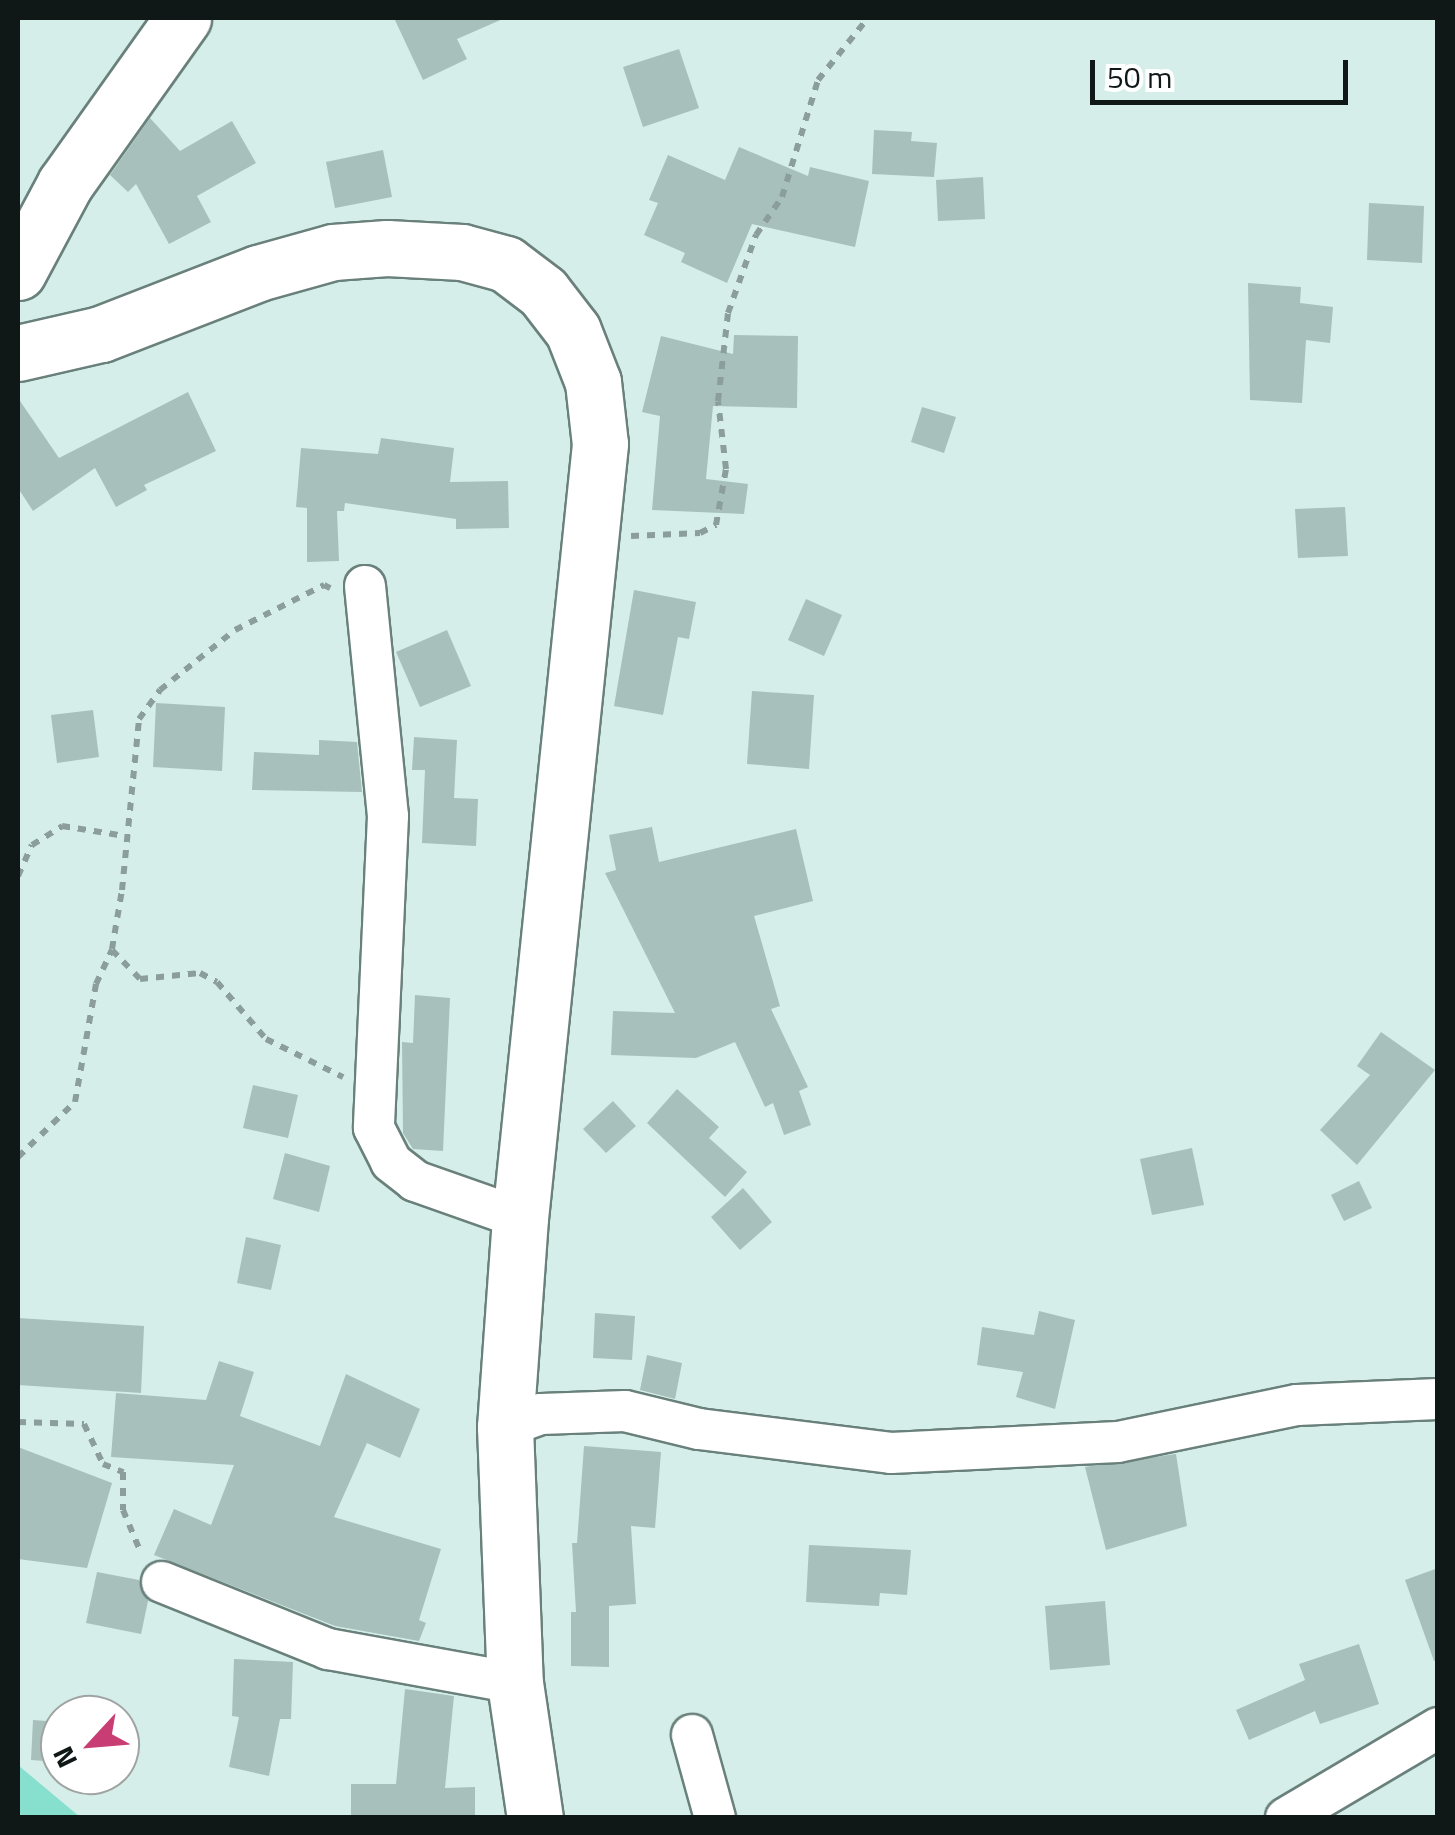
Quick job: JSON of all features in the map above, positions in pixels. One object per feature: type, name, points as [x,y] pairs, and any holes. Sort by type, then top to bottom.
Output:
[{"type":"main road","points":[[18,272],[65,184],[183,18]]},
{"type":"main road","points":[[18,353],[100,334],[200,293],[332,252],[462,252],[506,264],[543,292],[573,331],[593,382],[600,444],[520,1218],[506,1427],[515,1683],[535,1818]]},
{"type":"street","points":[[365,586],[388,830],[374,1128],[391,1162],[415,1181],[520,1218]]},
{"type":"street","points":[[506,1427],[541,1414],[625,1411],[699,1429],[891,1453],[1118,1442],[1297,1405],[1438,1399]]},
{"type":"street","points":[[162,1582],[328,1649],[515,1683]]},
{"type":"street","points":[[1286,1818],[1438,1728]]},
{"type":"street","points":[[692,1735],[716,1818]]},
{"type":"path","points":[[591,546],[642,533],[700,534],[716,525],[726,469],[718,400],[728,313],[756,235],[782,197],[818,80],[868,18]]},
{"type":"path","points":[[18,1156],[75,1102],[96,984],[112,949],[125,836],[136,801],[139,719],[160,690],[250,619],[273,616],[324,585],[339,592],[365,586]]},
{"type":"path","points":[[18,876],[32,845],[62,826],[125,836]]},
{"type":"path","points":[[112,949],[140,979],[200,973],[217,982],[241,1002],[266,1039],[354,1085],[374,1128]]},
{"type":"path","points":[[18,1422],[84,1424],[103,1464],[123,1472],[123,1510],[135,1543],[162,1582]]},
{"type":"green space","points":[[18,1765],[40,1783],[40,1795],[54,1795],[80,1817],[18,1817]]},
{"type":"building","points":[[394,18],[505,18],[457,39],[467,59],[423,80]]},
{"type":"building","points":[[679,49],[699,108],[643,127],[623,67]]},
{"type":"building","points":[[150,118],[180,151],[232,121],[256,163],[197,196],[211,222],[169,244],[136,184],[128,192],[110,175]]},
{"type":"building","points":[[874,130],[912,132],[911,141],[937,143],[934,177],[872,174]]},
{"type":"building","points":[[739,147],[808,176],[810,167],[869,181],[855,247],[752,224],[727,283],[681,262],[685,253],[644,235],[658,203],[649,200],[668,155],[725,180]]},
{"type":"building","points":[[383,150],[392,197],[335,208],[326,162]]},
{"type":"building","points":[[983,177],[985,219],[938,221],[936,180]]},
{"type":"building","points":[[1369,203],[1424,206],[1422,263],[1367,260]]},
{"type":"building","points":[[1248,283],[1301,287],[1300,303],[1333,307],[1330,343],[1306,340],[1302,403],[1250,400]]},
{"type":"building","points":[[734,335],[798,336],[797,408],[713,406],[706,479],[748,484],[744,514],[652,510],[660,416],[642,412],[661,336],[733,354]]},
{"type":"building","points":[[188,392],[216,451],[144,485],[147,490],[116,507],[95,468],[33,511],[18,488],[18,398],[59,458]]},
{"type":"building","points":[[922,407],[956,417],[944,453],[911,442]]},
{"type":"building","points":[[381,438],[454,448],[450,482],[508,481],[509,528],[456,529],[456,519],[345,503],[344,511],[337,511],[339,561],[307,562],[307,508],[296,507],[301,448],[378,454]]},
{"type":"building","points":[[1345,507],[1348,556],[1298,558],[1295,509]]},
{"type":"building","points":[[634,590],[696,602],[689,639],[678,637],[663,715],[614,706]]},
{"type":"building","points":[[806,599],[842,615],[824,656],[788,640]]},
{"type":"building","points":[[447,630],[471,686],[420,707],[396,652]]},
{"type":"building","points":[[752,691],[814,695],[809,769],[747,764]]},
{"type":"building","points":[[156,703],[225,707],[222,771],[153,767]]},
{"type":"building","points":[[93,710],[99,757],[57,763],[51,715]]},
{"type":"building","points":[[414,737],[457,740],[454,798],[478,799],[476,846],[422,843],[425,770],[412,770]]},
{"type":"building","points":[[319,740],[357,742],[362,792],[252,790],[254,752],[319,755]]},
{"type":"building","points":[[652,827],[659,862],[796,829],[813,901],[754,916],[780,1006],[771,1009],[808,1087],[799,1091],[811,1125],[784,1135],[773,1103],[765,1107],[735,1042],[696,1058],[611,1055],[613,1011],[675,1013],[605,873],[616,870],[609,835]]},
{"type":"building","points":[[415,995],[450,998],[443,1151],[413,1149],[403,1133],[402,1042],[413,1043]]},
{"type":"building","points":[[1381,1032],[1435,1070],[1357,1165],[1320,1130],[1370,1075],[1357,1066]]},
{"type":"building","points":[[253,1085],[298,1095],[288,1138],[243,1128]]},
{"type":"building","points":[[677,1089],[719,1127],[709,1138],[747,1172],[725,1197],[647,1123]]},
{"type":"building","points":[[613,1101],[636,1126],[606,1153],[583,1129]]},
{"type":"building","points":[[1192,1148],[1204,1205],[1152,1215],[1140,1159]]},
{"type":"building","points":[[285,1153],[330,1166],[319,1212],[273,1199]]},
{"type":"building","points":[[1359,1181],[1372,1208],[1344,1221],[1331,1195]]},
{"type":"building","points":[[743,1188],[772,1222],[740,1250],[711,1217]]},
{"type":"building","points":[[246,1237],[281,1245],[271,1290],[237,1283]]},
{"type":"building","points":[[1039,1311],[1075,1320],[1055,1409],[1016,1397],[1023,1372],[977,1365],[982,1327],[1034,1335]]},
{"type":"building","points":[[595,1313],[635,1316],[632,1360],[593,1358]]},
{"type":"building","points":[[18,1318],[144,1326],[141,1393],[18,1385]]},
{"type":"building","points":[[647,1355],[682,1363],[675,1399],[640,1390]]},
{"type":"building","points":[[219,1361],[254,1372],[240,1416],[320,1446],[346,1374],[420,1409],[400,1458],[367,1443],[334,1517],[441,1549],[419,1620],[426,1623],[419,1641],[335,1626],[154,1555],[174,1509],[211,1525],[234,1465],[111,1457],[116,1393],[206,1400]]},
{"type":"building","points":[[584,1446],[661,1452],[655,1528],[631,1526],[636,1604],[609,1606],[609,1667],[571,1666],[571,1612],[576,1612],[572,1543],[577,1543]]},
{"type":"building","points":[[18,1447],[112,1483],[87,1568],[18,1559]]},
{"type":"building","points":[[1176,1454],[1187,1526],[1106,1550],[1085,1467]]},
{"type":"building","points":[[809,1545],[911,1550],[907,1595],[880,1593],[879,1606],[806,1602]]},
{"type":"building","points":[[1438,1568],[1438,1660],[1434,1661],[1405,1580]]},
{"type":"building","points":[[97,1572],[139,1580],[148,1601],[141,1634],[86,1623]]},
{"type":"building","points":[[1105,1601],[1110,1665],[1050,1670],[1045,1606]]},
{"type":"building","points":[[1359,1644],[1379,1704],[1320,1724],[1315,1711],[1249,1740],[1236,1710],[1305,1680],[1299,1664]]},
{"type":"building","points":[[234,1659],[293,1662],[291,1719],[280,1719],[269,1776],[229,1767],[239,1717],[232,1716]]},
{"type":"building","points":[[405,1689],[454,1696],[445,1788],[475,1787],[475,1818],[351,1818],[351,1784],[396,1784]]},
{"type":"building","points":[[33,1720],[40,1721],[40,1761],[31,1760]]}]
